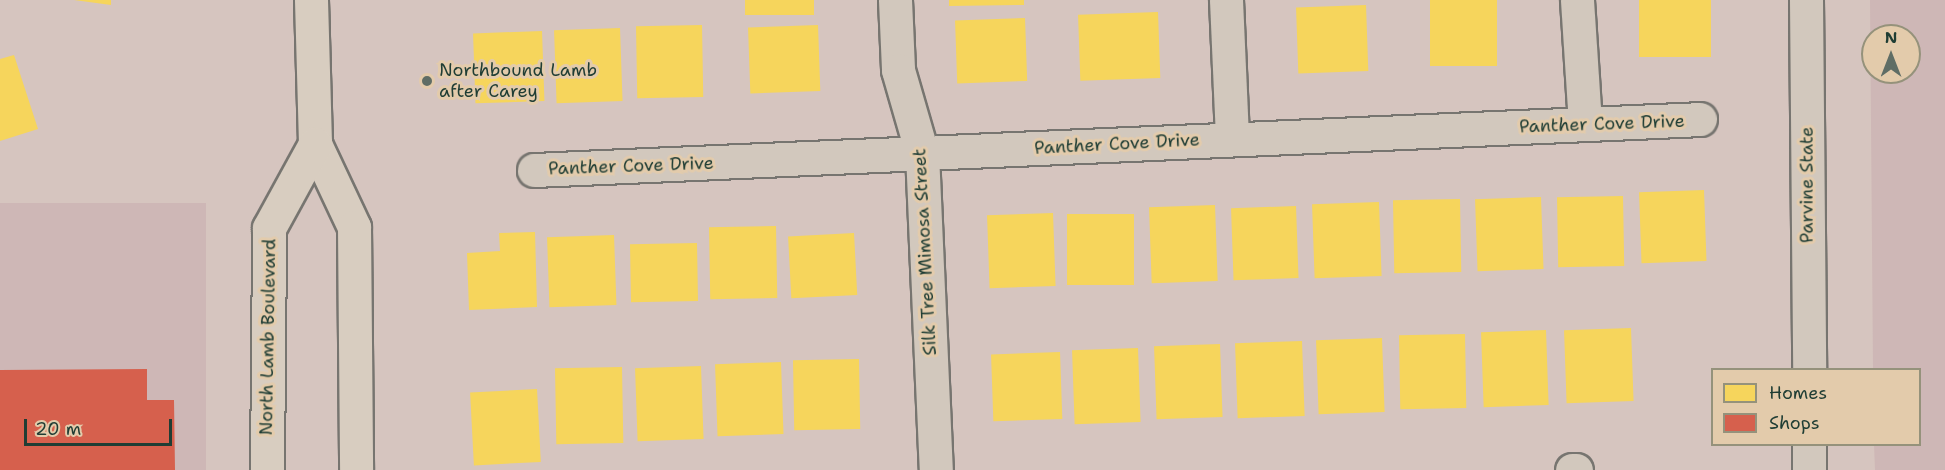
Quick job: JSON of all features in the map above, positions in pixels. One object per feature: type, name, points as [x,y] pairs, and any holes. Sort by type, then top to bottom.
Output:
[{"type":"main road","points":[[311,0],[315,144],[354,227],[356,470]]},
{"type":"main road","name":"North Lamb Boulevard","points":[[267,470],[269,228],[315,144]]},
{"type":"street","name":"Silk Tree Mimosa Street","points":[[895,0],[898,70],[922,153],[936,470]]},
{"type":"street","points":[[1226,0],[1232,139]]},
{"type":"street","points":[[1577,0],[1585,124]]},
{"type":"street","name":"Parvine State","points":[[1806,0],[1809,368]]},
{"type":"street","name":"Panther Cove Drive","points":[[534,170],[1700,119]]},
{"type":"street","points":[[1809,446],[1809,470]]},
{"type":"shaded area","points":[[1870,0],[1945,0],[1945,470],[1875,470],[1874,446],[1921,446],[1921,368],[1873,368],[1871,84],[1921,84],[1921,24],[1870,24]]},
{"type":"shaded area","points":[[0,203],[206,203],[206,470],[0,470]]},
{"type":"building: Homes","points":[[74,0],[111,0],[111,5]]},
{"type":"building: Homes","points":[[745,0],[814,0],[814,15],[745,15]]},
{"type":"building: Homes","points":[[949,0],[1024,0],[1024,5],[949,6]]},
{"type":"building: Homes","points":[[1430,0],[1497,0],[1497,66],[1430,66]]},
{"type":"building: Homes","points":[[1639,0],[1711,0],[1711,57],[1639,57]]},
{"type":"building: Homes","points":[[1366,5],[1368,71],[1298,73],[1296,7]]},
{"type":"building: Homes","points":[[1158,12],[1160,78],[1080,81],[1078,15]]},
{"type":"building: Homes","points":[[1025,18],[1027,81],[957,83],[955,20]]},
{"type":"building: Homes","points":[[702,25],[703,97],[637,98],[636,26]]},
{"type":"building: Homes","points":[[818,25],[820,91],[750,93],[748,27]]},
{"type":"building: Homes","points":[[620,28],[623,101],[557,103],[554,30]]},
{"type":"building: Homes","points":[[542,31],[544,101],[475,103],[473,33]]},
{"type":"building: Homes","points":[[14,55],[38,129],[0,141],[0,59]]},
{"type":"building: Homes","points":[[1704,190],[1706,261],[1642,263],[1639,192]]},
{"type":"building: Homes","points":[[1623,196],[1624,266],[1558,267],[1557,197]]},
{"type":"building: Homes","points":[[1541,197],[1544,269],[1478,271],[1475,199]]},
{"type":"building: Homes","points":[[1460,199],[1461,272],[1394,273],[1393,200]]},
{"type":"building: Homes","points":[[1379,202],[1382,276],[1315,278],[1312,204]]},
{"type":"building: Homes","points":[[1215,205],[1218,281],[1152,283],[1149,207]]},
{"type":"building: Homes","points":[[1296,206],[1299,278],[1234,280],[1231,208]]},
{"type":"building: Homes","points":[[1053,213],[1056,286],[990,288],[987,215]]},
{"type":"building: Homes","points":[[1067,214],[1134,214],[1134,285],[1067,285]]},
{"type":"building: Homes","points":[[776,226],[777,298],[710,299],[709,227]]},
{"type":"building: Homes","points":[[535,232],[537,307],[469,310],[467,253],[500,251],[499,233]]},
{"type":"building: Homes","points":[[854,233],[857,295],[791,298],[788,236]]},
{"type":"building: Homes","points":[[614,235],[616,305],[549,307],[547,237]]},
{"type":"building: Homes","points":[[697,243],[698,301],[631,302],[630,244]]},
{"type":"building: Homes","points":[[1631,328],[1634,401],[1567,403],[1564,330]]},
{"type":"building: Homes","points":[[1546,330],[1549,405],[1484,407],[1481,332]]},
{"type":"building: Homes","points":[[1465,334],[1466,408],[1400,409],[1399,335]]},
{"type":"building: Homes","points":[[1382,338],[1385,412],[1319,414],[1316,340]]},
{"type":"building: Homes","points":[[1302,341],[1305,416],[1238,418],[1235,343]]},
{"type":"building: Homes","points":[[1220,344],[1223,417],[1157,419],[1154,346]]},
{"type":"building: Homes","points":[[1138,348],[1141,422],[1075,424],[1072,350]]},
{"type":"building: Homes","points":[[1060,352],[1062,419],[993,421],[991,354]]},
{"type":"building: Homes","points":[[859,359],[860,429],[794,430],[793,360]]},
{"type":"building: Homes","points":[[781,362],[784,434],[718,436],[715,364]]},
{"type":"building: Homes","points":[[701,366],[704,439],[638,441],[635,368]]},
{"type":"building: Homes","points":[[622,367],[623,443],[556,444],[555,368]]},
{"type":"building: Homes","points":[[537,389],[541,462],[474,465],[470,393]]},
{"type":"building: Shops","points":[[147,369],[147,400],[174,400],[175,470],[0,470],[0,370]]},
{"type":"place","name":"Northbound Lamb after Carey","points":[[427,81]]}]
